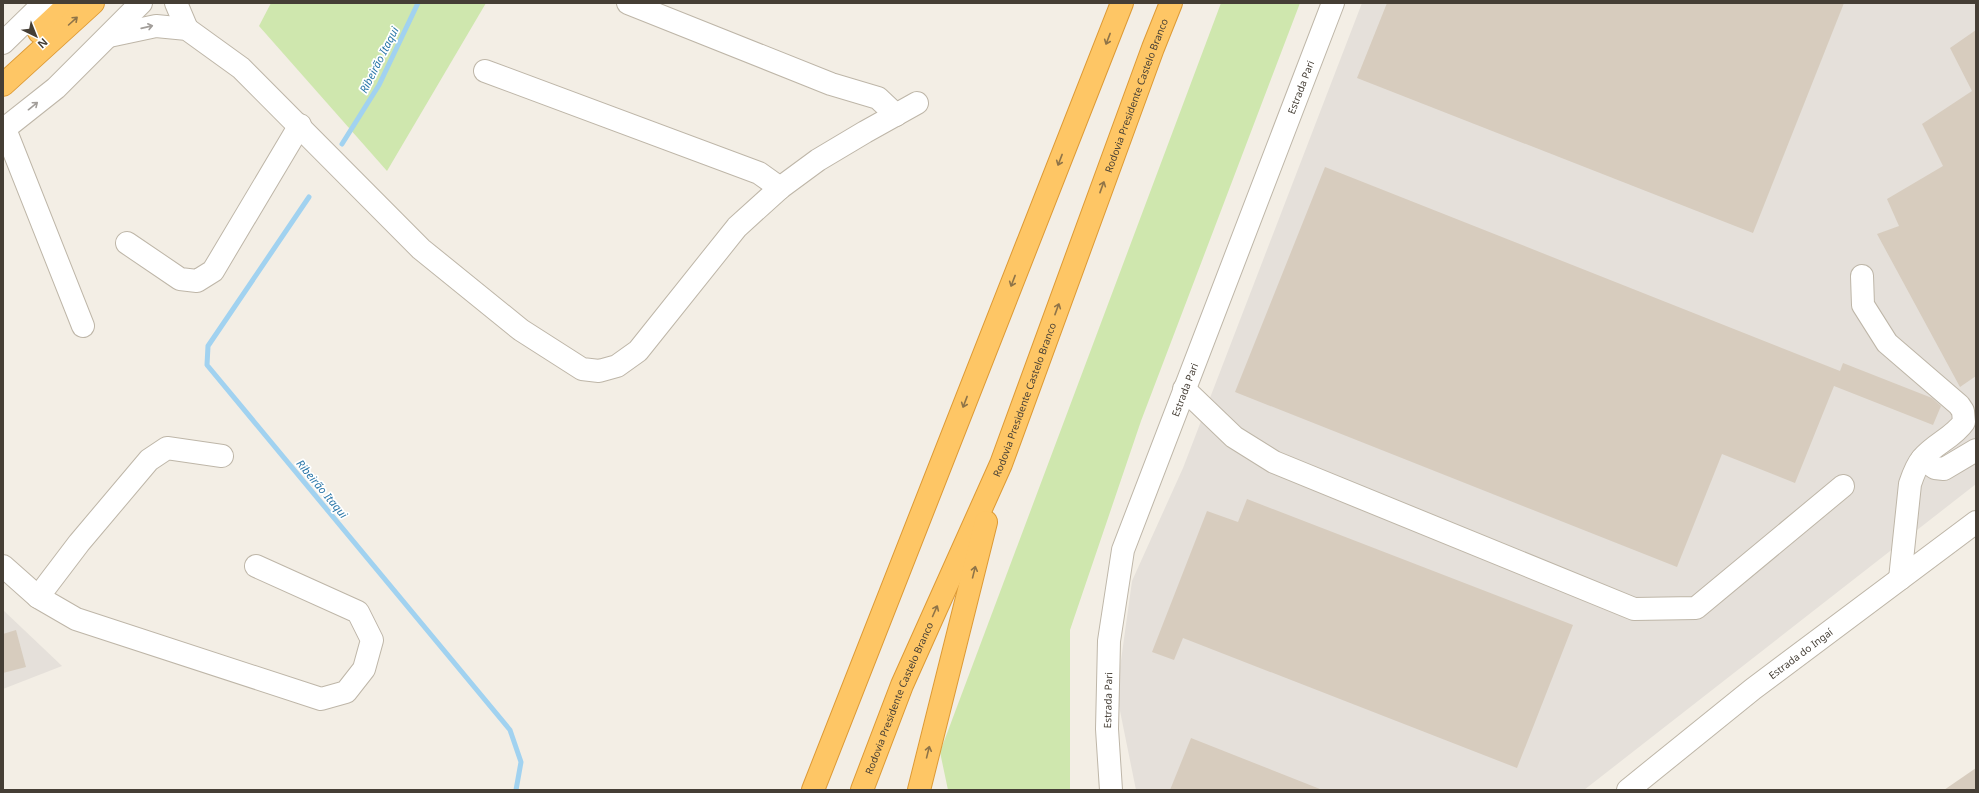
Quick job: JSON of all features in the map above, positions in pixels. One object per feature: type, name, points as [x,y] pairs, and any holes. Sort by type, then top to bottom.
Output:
[{"type":"highway","points":[[3,64],[70,3]]},
{"type":"highway","points":[[3,85],[93,3]]},
{"type":"highway","points":[[813,790],[1122,3]]},
{"type":"highway","name":"Rodovia Presidente Castelo Branco","points":[[862,790],[902,685],[1001,464],[1171,3]]},
{"type":"highway","points":[[919,790],[1001,464]]},
{"type":"street","points":[[3,42],[44,3]]},
{"type":"street","points":[[83,326],[4,130],[56,88],[141,3]]},
{"type":"street","points":[[176,3],[187,29]]},
{"type":"street","points":[[628,3],[831,84],[878,98],[896,114]]},
{"type":"street","name":"Estrada Pari","points":[[1111,790],[1107,729],[1109,641],[1123,550],[1333,3]]},
{"type":"street","points":[[109,36],[156,26],[187,29],[241,68],[300,125],[421,250],[521,330],[582,369],[599,371],[616,366],[638,351],[737,227],[780,188],[818,160],[917,103]]},
{"type":"street","points":[[485,71],[759,173],[780,188]]},
{"type":"street","points":[[127,243],[180,279],[197,281],[212,271],[300,125]]},
{"type":"street","points":[[1862,276],[1863,305],[1886,343],[1959,405],[1963,411],[1964,422],[1959,430],[1922,459],[1914,471],[1910,484],[1900,579]]},
{"type":"street","points":[[1184,389],[1234,438],[1274,462],[1634,609],[1696,608],[1843,486]]},
{"type":"street","points":[[38,597],[79,543],[149,460],[167,448],[222,456]]},
{"type":"street","points":[[1922,459],[1935,468],[1944,469],[1976,450]]},
{"type":"street","name":"Estrada do Ingaí","points":[[1628,790],[1753,689],[1976,522]]},
{"type":"street","points":[[3,566],[38,597],[76,620],[321,699],[346,692],[364,669],[372,640],[358,612],[256,566]]},
{"type":"shaded area","points":[[1362,3],[1976,3],[1976,484],[1584,790],[1136,790],[1118,701],[1119,675],[1132,581],[1183,468]]},
{"type":"shaded area","points":[[3,610],[62,666],[3,689]]},
{"type":"green space","points":[[271,3],[486,3],[387,171],[259,26]]},
{"type":"green space","points":[[1221,3],[1300,3],[1141,421],[1070,630],[1070,790],[948,790],[940,752]]},
{"type":"building","points":[[1387,3],[1844,3],[1753,233],[1357,78]]},
{"type":"building","points":[[1976,30],[1976,376],[1960,387],[1877,234],[1899,226],[1887,199],[1943,166],[1922,124],[1972,91],[1950,48]]},
{"type":"building","points":[[1325,167],[1840,371],[1843,363],[1932,398],[1941,406],[1933,425],[1834,386],[1795,483],[1722,454],[1677,567],[1235,392]]},
{"type":"building","points":[[1247,499],[1573,625],[1517,768],[1183,638],[1174,660],[1152,652],[1207,511],[1238,522]]},
{"type":"building","points":[[16,630],[26,667],[3,673],[3,634]]},
{"type":"building","points":[[1191,738],[1320,789],[1320,790],[1170,790]]},
{"type":"building","points":[[1976,768],[1976,790],[1944,790]]},
{"type":"waterway","name":"Ribeirão Itaqui","points":[[342,144],[379,85],[418,3]]},
{"type":"waterway","name":"Ribeirão Itaqui","points":[[309,197],[208,346],[207,365],[510,730],[521,762],[516,790]]}]
